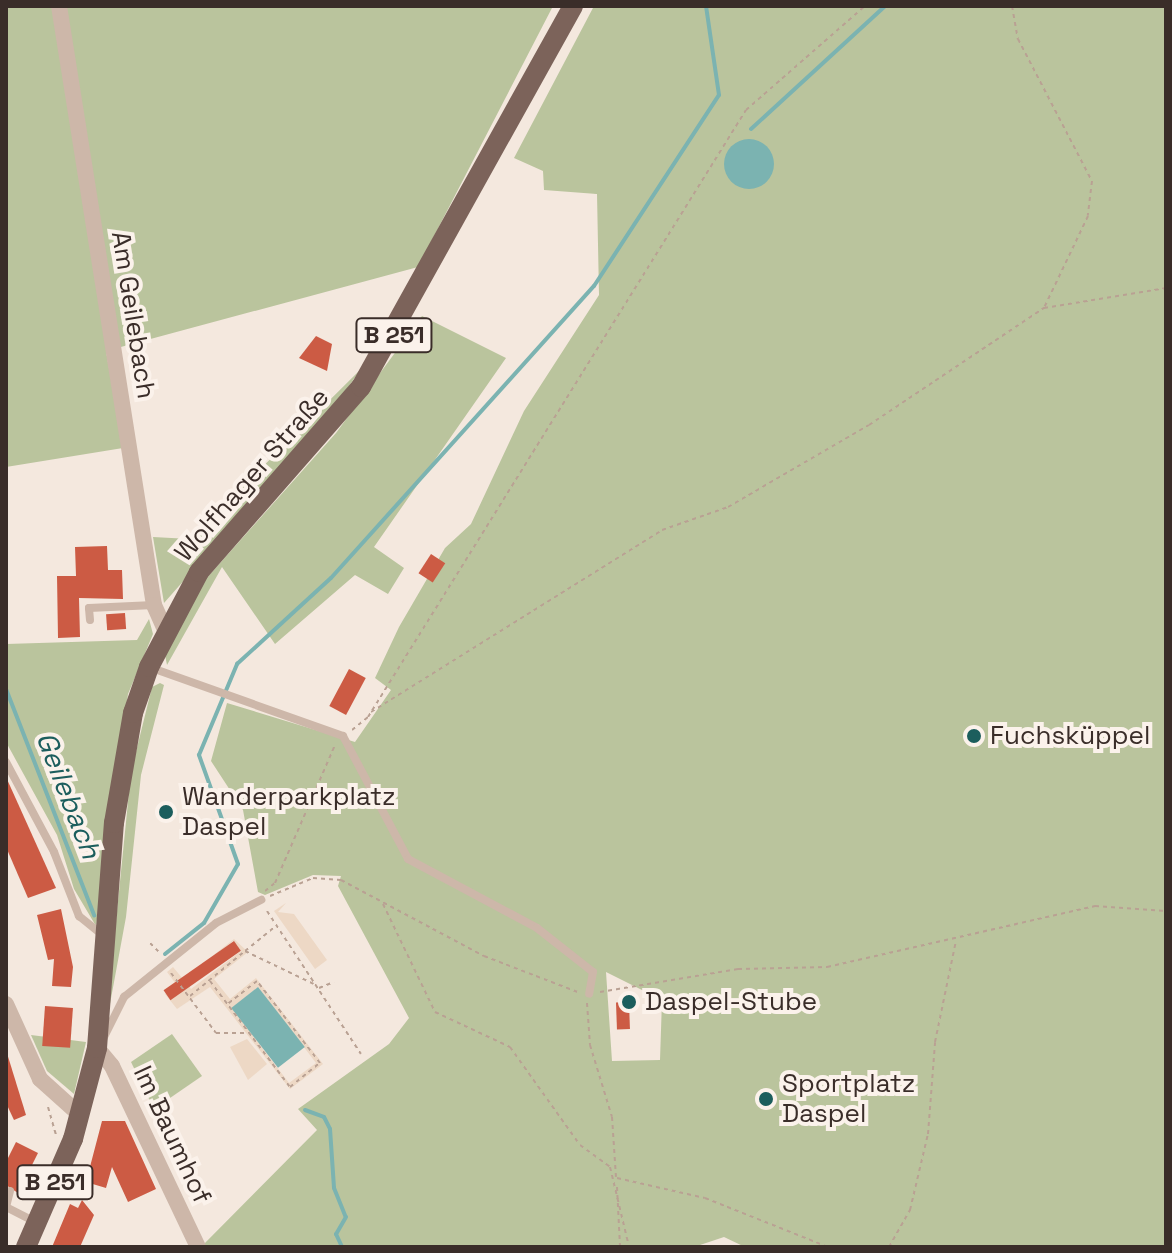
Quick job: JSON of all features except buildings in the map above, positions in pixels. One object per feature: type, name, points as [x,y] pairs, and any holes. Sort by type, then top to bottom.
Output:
[{"type":"main road","name":"Wolfhager Straße","points":[[26,1247],[73,1139],[97,1048],[114,823],[133,713],[165,630],[227,536],[361,387],[573,6]]},
{"type":"street","name":"Am Geilebach","points":[[59,6],[154,605],[165,630]]},
{"type":"street","points":[[6,1004],[40,1079],[80,1115]]},
{"type":"street","name":"Im Baumhof","points":[[97,1048],[112,1066],[198,1247]]},
{"type":"lane","points":[[90,620],[89,608],[154,605]]},
{"type":"lane","points":[[149,667],[330,727],[343,736],[408,859],[537,928],[593,972],[589,994]]},
{"type":"lane","points":[[330,727],[336,718]]},
{"type":"lane","points":[[6,762],[54,852],[79,916],[104,936]]},
{"type":"lane","points":[[97,1048],[110,1035],[124,997],[167,959],[261,900]]},
{"type":"lane","points":[[10,1191],[6,1207],[38,1223]]},
{"type":"path","points":[[370,712],[746,110],[865,6]]},
{"type":"path","points":[[1012,6],[1018,39],[1092,181],[1088,216],[1044,308]]},
{"type":"path","points":[[261,900],[275,883],[327,753],[370,712],[662,530],[728,507],[869,425],[1044,308],[1166,288]]},
{"type":"path","points":[[261,900],[313,878],[341,880],[484,956],[589,994],[738,969],[827,967],[957,940],[1095,906],[1166,911]]},
{"type":"path","points":[[261,900],[361,1054]]},
{"type":"path","points":[[382,903],[435,1012],[510,1047],[580,1145],[616,1177],[705,1198],[828,1247]]},
{"type":"path","points":[[190,996],[276,925]]},
{"type":"path","points":[[889,1247],[910,1210],[928,1134],[935,1042],[957,940]]},
{"type":"path","points":[[150,943],[167,959]]},
{"type":"path","points":[[245,951],[315,984]]},
{"type":"path","points":[[168,971],[216,1033],[248,1033]]},
{"type":"path","points":[[210,981],[290,1087],[320,1063],[257,981],[228,1004]]},
{"type":"path","points":[[318,989],[334,982]]},
{"type":"path","points":[[589,994],[590,1045],[612,1117],[620,1247]]},
{"type":"path","points":[[40,1079],[56,1135],[73,1139]]},
{"type":"path","points":[[616,1177],[629,1247]]},
{"type":"green space","points":[[6,6],[553,6],[418,267],[106,351],[123,448],[6,467]]},
{"type":"green space","points":[[594,6],[1166,6],[1166,1247],[745,1247],[724,1237],[694,1247],[203,1245],[317,1130],[298,1109],[389,1044],[409,1018],[338,886],[341,876],[313,875],[265,895],[258,892],[243,810],[211,761],[227,703],[355,742],[391,690],[375,678],[399,627],[445,548],[471,524],[524,411],[599,295],[597,194],[544,190],[543,171],[514,158]],"holes":[[[606,972],[662,1000],[660,1060],[612,1061]]]},
{"type":"green space","points":[[422,316],[506,358],[374,547],[404,568],[388,594],[355,575],[275,644],[222,567],[167,665],[165,655],[205,580],[336,433]]},
{"type":"green space","points":[[361,369],[322,424],[164,603],[153,537],[190,539]]},
{"type":"green space","points":[[149,619],[153,634],[128,694],[96,926],[74,889],[57,835],[6,742],[6,644],[137,640]]},
{"type":"green space","points":[[160,683],[164,685],[141,775],[126,917],[105,1031],[131,772],[152,687]]},
{"type":"green space","points":[[172,1034],[202,1076],[154,1109],[131,1062]]},
{"type":"green space","points":[[31,1035],[86,1042],[74,1094],[47,1071]]},
{"type":"shaded area","points":[[286,903],[278,912],[294,914],[327,960],[315,969],[274,911]]},
{"type":"shaded area","points":[[234,939],[248,952],[214,979],[230,999],[256,978],[323,1064],[290,1089],[210,987],[177,1009],[165,994],[176,984],[167,972],[173,967],[183,979]],"holes":[[[233,941],[241,951],[191,989],[184,979]],[[258,987],[316,1063],[289,1083],[232,1008]]]},
{"type":"shaded area","points":[[247,1039],[267,1064],[248,1080],[230,1047]]},
{"type":"water","points":[[749,139],[767,146],[774,164],[767,182],[749,189],[731,182],[724,164],[731,146]]},
{"type":"water","points":[[258,987],[305,1047],[278,1068],[231,1008]]},
{"type":"waterway","points":[[165,954],[204,923],[238,864],[199,755],[237,664],[331,578],[594,286],[719,95],[706,6]]},
{"type":"waterway","points":[[751,129],[885,6]]},
{"type":"waterway","name":"Geilebach","points":[[6,689],[94,915]]},
{"type":"waterway","name":"Geilebach","points":[[305,1110],[324,1117],[330,1129],[334,1188],[346,1217],[336,1234],[342,1247]]},
{"type":"place","name":"Fuchsküppel","points":[[974,736]]},
{"type":"place","name":"Wanderparkplatz Daspel","points":[[166,812]]},
{"type":"place","name":"Daspel-Stube","points":[[629,1002]]},
{"type":"place","name":"Sportplatz Daspel","points":[[766,1099]]}]
